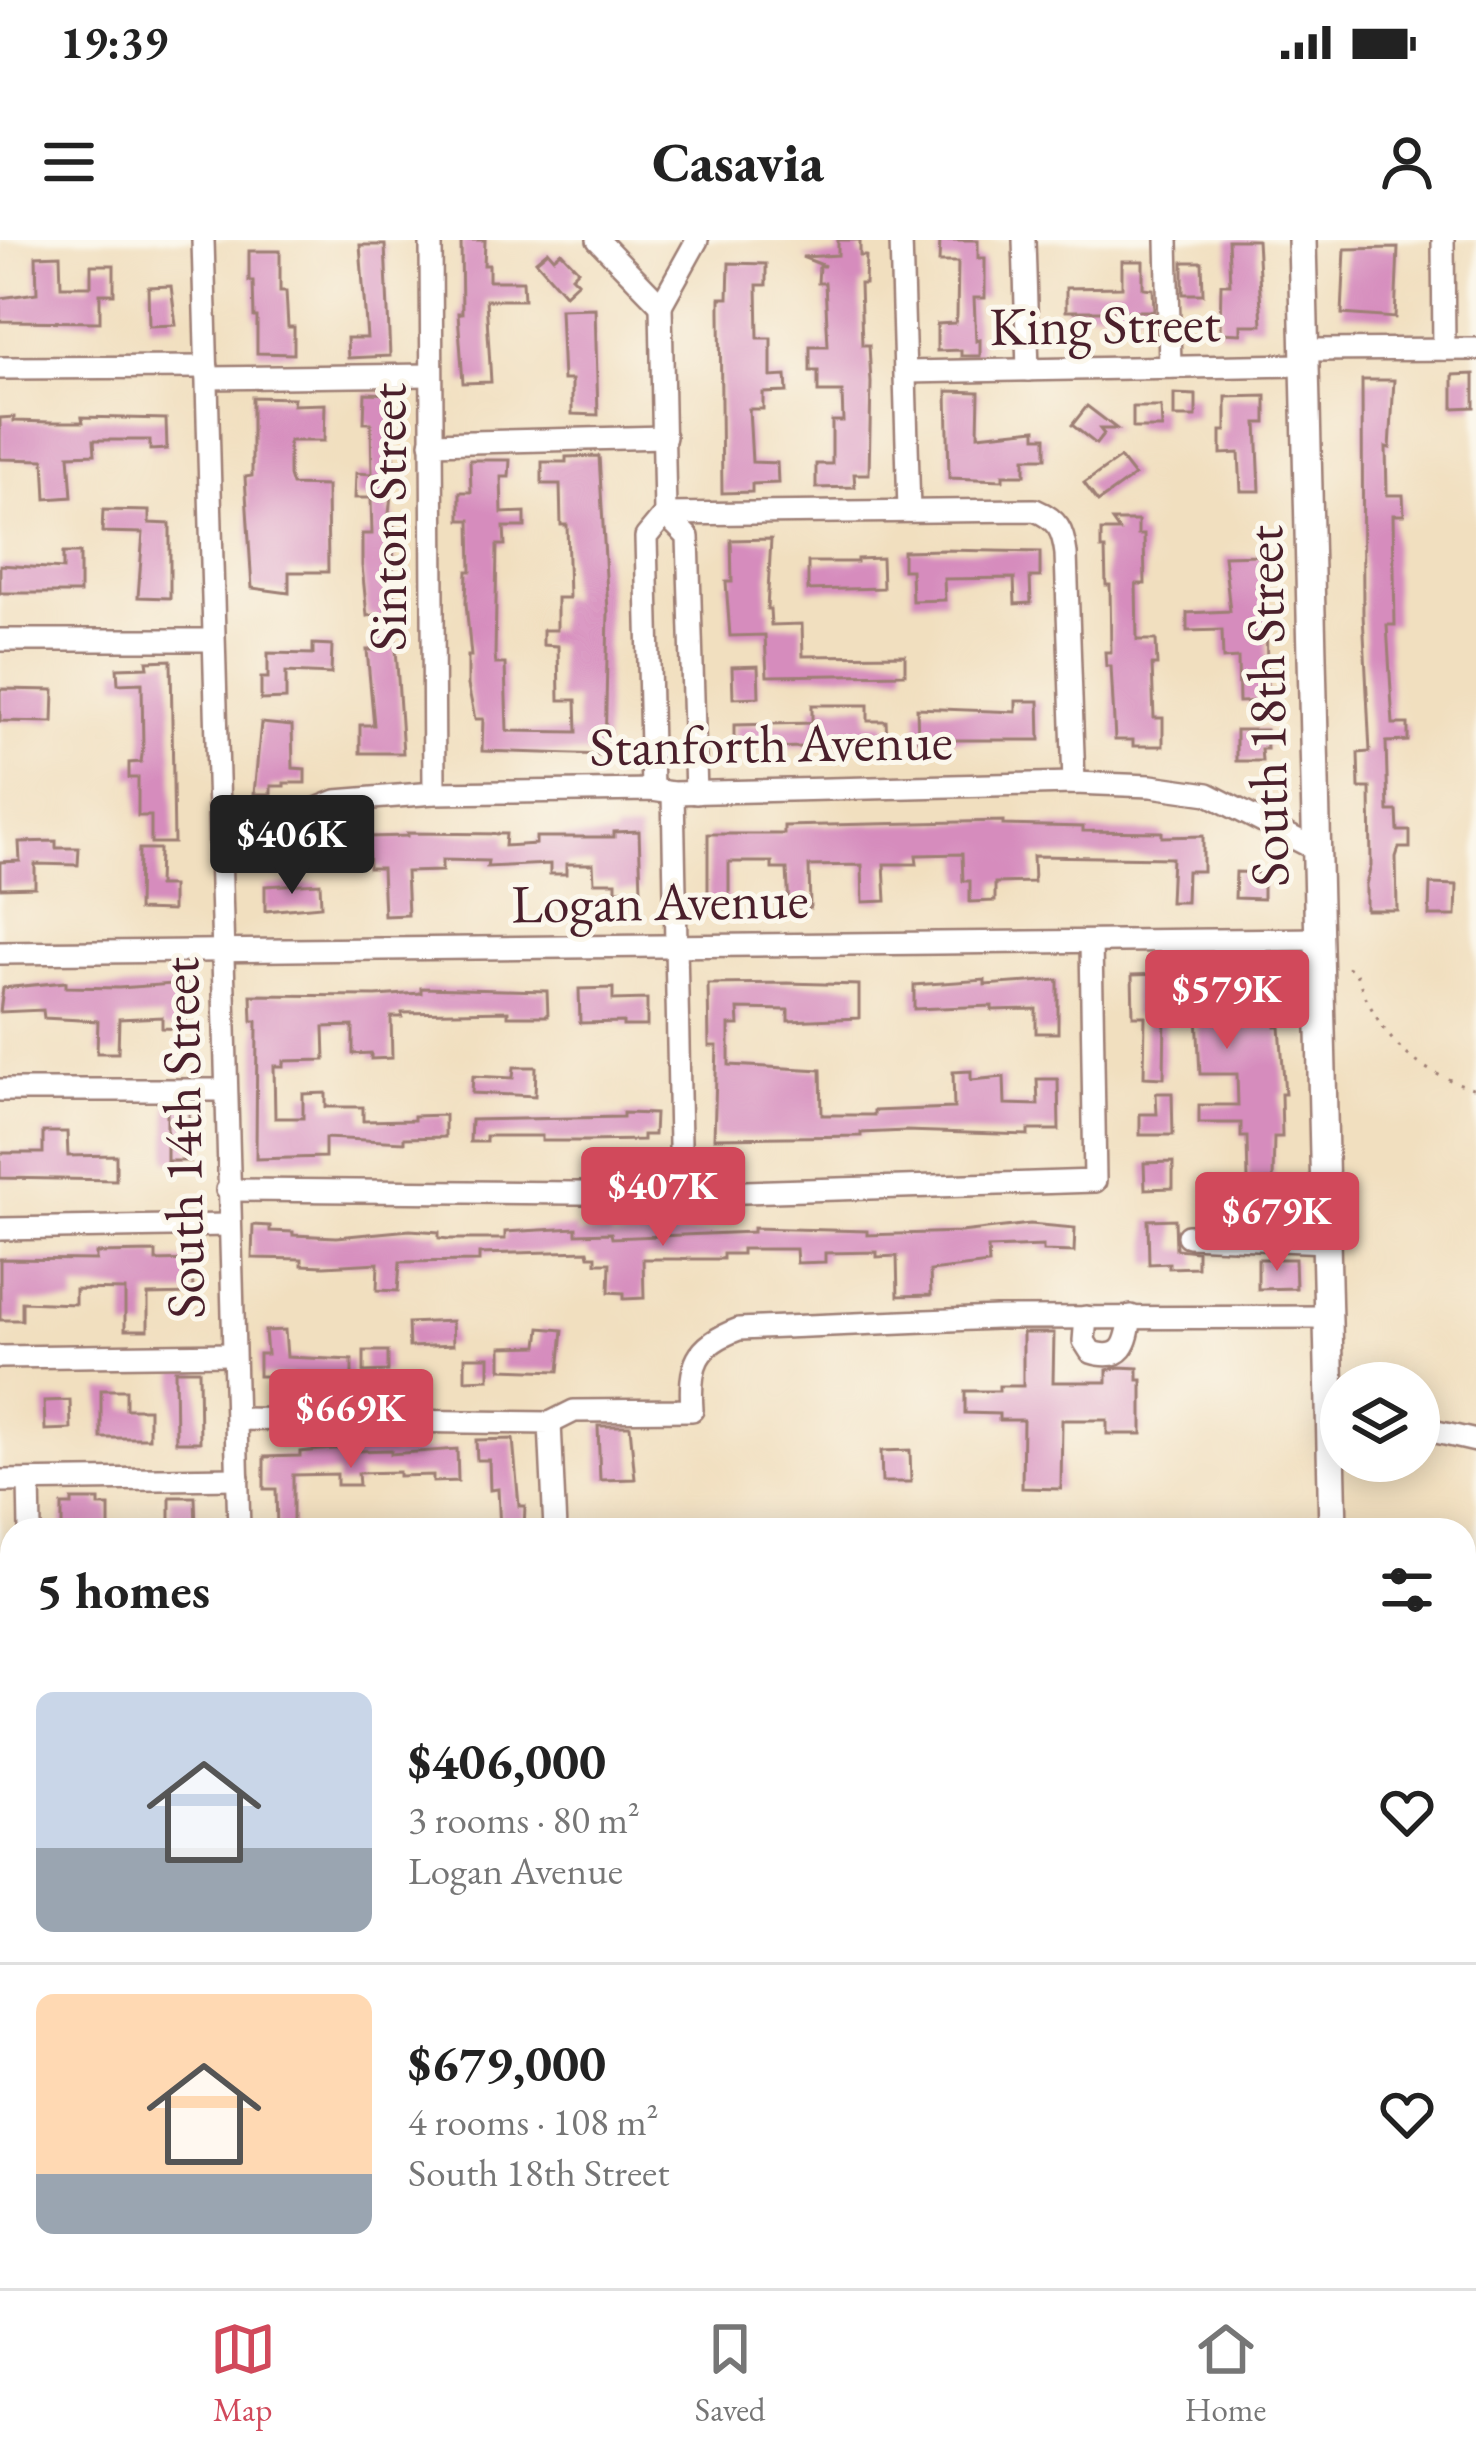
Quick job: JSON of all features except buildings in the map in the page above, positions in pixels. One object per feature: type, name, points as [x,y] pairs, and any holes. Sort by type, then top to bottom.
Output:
[{"type":"main road","name":"South 18th Street","points":[[1302,240],[1331,1362]]},
{"type":"main road","name":"South 18th Street","points":[[1334,1518],[1335,1482]]},
{"type":"street","name":"South 14th Street","points":[[203,240],[239,1518]]},
{"type":"street","name":"Sinton Street","points":[[431,240],[434,793]]},
{"type":"street","points":[[598,240],[661,305]]},
{"type":"street","points":[[674,792],[646,537],[665,514],[661,305],[697,240]]},
{"type":"street","points":[[902,240],[909,511]]},
{"type":"street","points":[[1024,240],[1028,370]]},
{"type":"street","points":[[1167,240],[1170,368]]},
{"type":"street","points":[[1443,240],[1444,349]]},
{"type":"street","name":"King Street","points":[[906,372],[1170,368],[1476,349]]},
{"type":"street","points":[[0,368],[431,375]]},
{"type":"street","points":[[431,443],[665,436]]},
{"type":"street","points":[[665,514],[1035,510],[1054,518],[1063,533],[1074,783]]},
{"type":"street","points":[[665,514],[688,537],[674,792],[681,1194]]},
{"type":"street","points":[[0,640],[212,640]]},
{"type":"street","name":"Stanforth Avenue","points":[[220,848],[336,802],[434,793],[1074,783],[1208,794],[1317,850]]},
{"type":"street","name":"Logan Avenue","points":[[0,953],[1321,940]]},
{"type":"street","points":[[227,1190],[681,1194],[1095,1181],[1091,943]]},
{"type":"street","points":[[0,1090],[226,1090]]},
{"type":"street","points":[[0,1229],[229,1225]]},
{"type":"street","points":[[1188,1236],[1326,1242]]},
{"type":"street","points":[[1086,1317],[1084,1340],[1091,1352],[1105,1357],[1117,1356],[1125,1348],[1131,1316]]},
{"type":"street","points":[[237,1419],[550,1423],[574,1411],[692,1410],[694,1364],[703,1348],[716,1337],[739,1329],[1131,1316],[1328,1317]]},
{"type":"street","points":[[0,1357],[233,1354]]},
{"type":"street","points":[[550,1423],[554,1518]]},
{"type":"street","points":[[1440,1433],[1476,1441]]},
{"type":"street","points":[[0,1480],[238,1478]]},
{"type":"street","points":[[28,1481],[30,1518]]},
{"type":"path","points":[[1347,967],[1354,971],[1386,1034],[1409,1058],[1433,1075],[1476,1089]]}]
